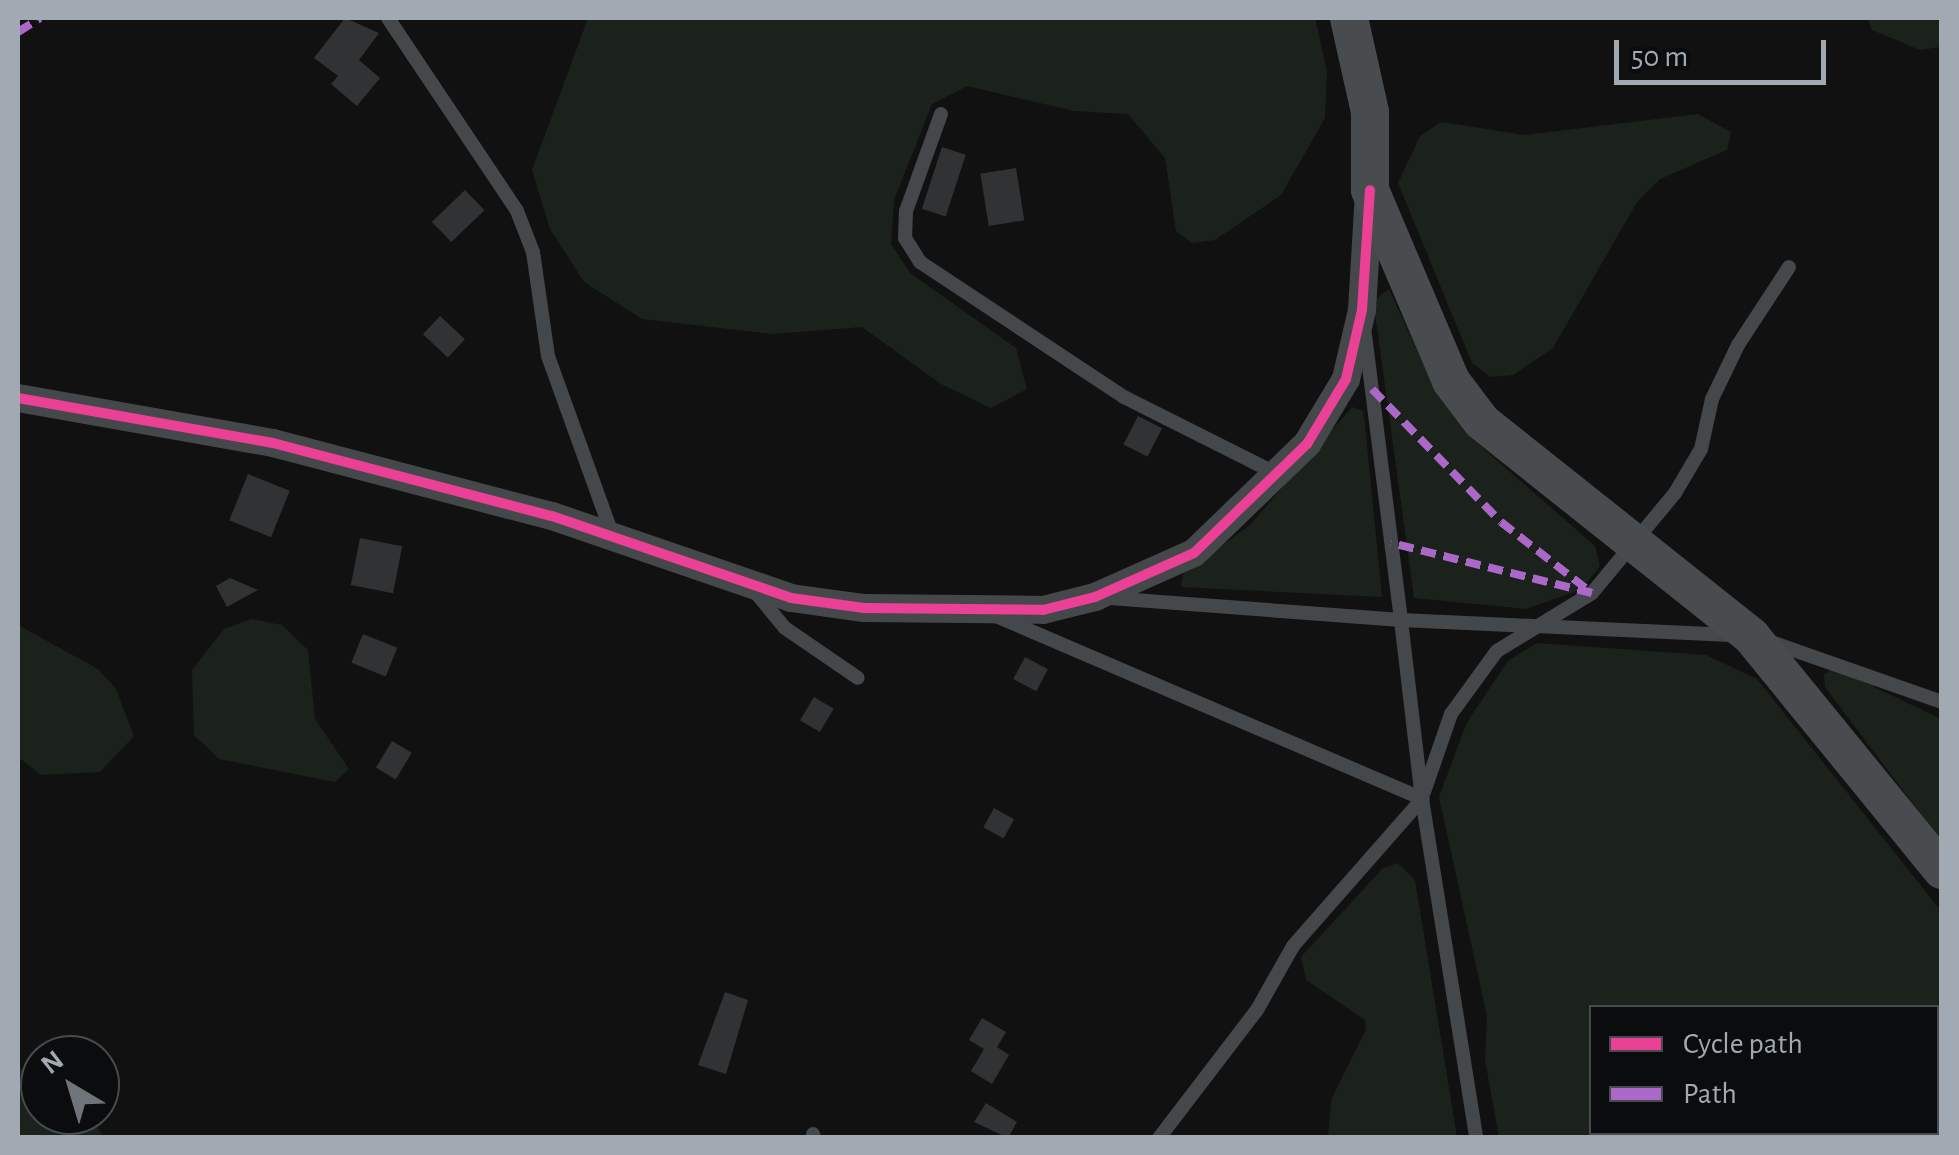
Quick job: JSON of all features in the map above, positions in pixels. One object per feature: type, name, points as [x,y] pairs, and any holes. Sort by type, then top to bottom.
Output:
[{"type":"main road","points":[[1349,18],[1370,112],[1370,190],[1416,307],[1472,408],[1751,636],[1942,870]]},
{"type":"street","points":[[18,398],[273,443],[612,534],[751,588],[864,608],[987,612],[1094,598],[1194,553],[1280,476],[1346,378],[1362,310],[1370,190]]},
{"type":"lane","points":[[388,18],[518,211],[534,252],[548,356],[612,534]]},
{"type":"lane","points":[[941,114],[906,212],[905,238],[920,262],[1124,397],[1280,476]]},
{"type":"lane","points":[[1159,1138],[1257,1010],[1293,946],[1422,799],[1451,714],[1496,651],[1531,625],[1592,594],[1636,541],[1702,449],[1712,398],[1788,267]]},
{"type":"lane","points":[[1362,310],[1422,799],[1476,1138]]},
{"type":"lane","points":[[751,588],[784,628],[858,678]]},
{"type":"lane","points":[[1094,598],[1401,620],[1751,636],[1890,678],[1942,702]]},
{"type":"lane","points":[[987,612],[1422,799]]},
{"type":"shaded area","points":[[588,18],[1315,18],[1327,71],[1325,118],[1281,195],[1215,240],[1192,243],[1176,231],[1165,158],[1128,114],[1074,111],[967,86],[932,104],[894,200],[891,244],[910,273],[1016,348],[1027,389],[991,408],[941,384],[862,327],[773,334],[642,319],[584,282],[550,229],[532,170]]},
{"type":"shaded area","points":[[1867,18],[1941,18],[1941,47],[1920,50],[1872,30]]},
{"type":"shaded area","points":[[1698,114],[1731,132],[1727,150],[1660,179],[1637,202],[1553,348],[1513,375],[1491,377],[1472,363],[1398,183],[1420,136],[1441,122],[1525,135]]},
{"type":"shaded area","points":[[1389,289],[1435,390],[1467,434],[1595,546],[1600,566],[1582,589],[1526,609],[1414,598],[1375,313],[1376,299]]},
{"type":"shaded area","points":[[1352,407],[1363,411],[1382,597],[1181,587],[1183,574],[1250,525]]},
{"type":"shaded area","points":[[251,619],[282,625],[308,650],[315,719],[349,769],[335,782],[219,759],[194,735],[192,670],[224,629]]},
{"type":"shaded area","points":[[18,625],[98,669],[116,689],[134,736],[100,772],[41,775],[18,757]]},
{"type":"shaded area","points":[[1537,643],[1706,655],[1757,679],[1941,911],[1941,1137],[1840,1135],[1939,1135],[1939,1005],[1589,1005],[1589,1135],[1617,1137],[1499,1137],[1485,1060],[1487,1016],[1439,797],[1467,722],[1508,661]]},
{"type":"shaded area","points":[[1835,668],[1941,719],[1941,841],[1825,687],[1824,674]]},
{"type":"shaded area","points":[[1398,863],[1415,880],[1457,1137],[1328,1137],[1331,1100],[1366,1029],[1365,1020],[1306,980],[1301,957],[1383,868]]},
{"type":"shaded area","points":[[18,1066],[20,1135],[103,1137],[18,1137]]},
{"type":"building","points":[[345,18],[379,33],[359,60],[380,78],[357,106],[331,84],[338,76],[314,58]]},
{"type":"building","points":[[942,147],[966,155],[946,217],[922,209]]},
{"type":"building","points":[[1016,168],[1024,220],[989,226],[980,174]]},
{"type":"building","points":[[465,190],[484,210],[451,242],[432,222]]},
{"type":"building","points":[[440,316],[465,339],[448,357],[423,334]]},
{"type":"building","points":[[1138,416],[1162,428],[1148,457],[1123,445]]},
{"type":"building","points":[[248,474],[290,491],[271,537],[229,520]]},
{"type":"building","points":[[360,538],[402,546],[393,593],[351,585]]},
{"type":"building","points":[[230,578],[258,590],[227,607],[216,586]]},
{"type":"building","points":[[363,634],[397,648],[386,677],[351,663]]},
{"type":"building","points":[[1025,657],[1048,669],[1036,691],[1013,679]]},
{"type":"building","points":[[814,697],[834,709],[820,732],[800,720]]},
{"type":"building","points":[[392,741],[412,753],[396,779],[376,768]]},
{"type":"building","points":[[994,808],[1014,819],[1003,838],[983,827]]},
{"type":"building","points":[[725,992],[748,1000],[726,1074],[698,1065]]},
{"type":"building","points":[[982,1018],[1006,1032],[997,1047],[1009,1055],[992,1084],[971,1071],[984,1049],[969,1040]]},
{"type":"building","points":[[986,1103],[1017,1122],[1008,1138],[974,1122]]},
{"type":"marked path","points":[[18,32],[40,18]]},
{"type":"marked path","points":[[1372,389],[1501,522],[1592,593],[1391,543]]},
{"type":"cycle path","points":[[18,398],[273,443],[552,516],[791,598],[864,608],[1043,610],[1095,597],[1194,553],[1307,444],[1346,379],[1362,310],[1370,190]]}]
